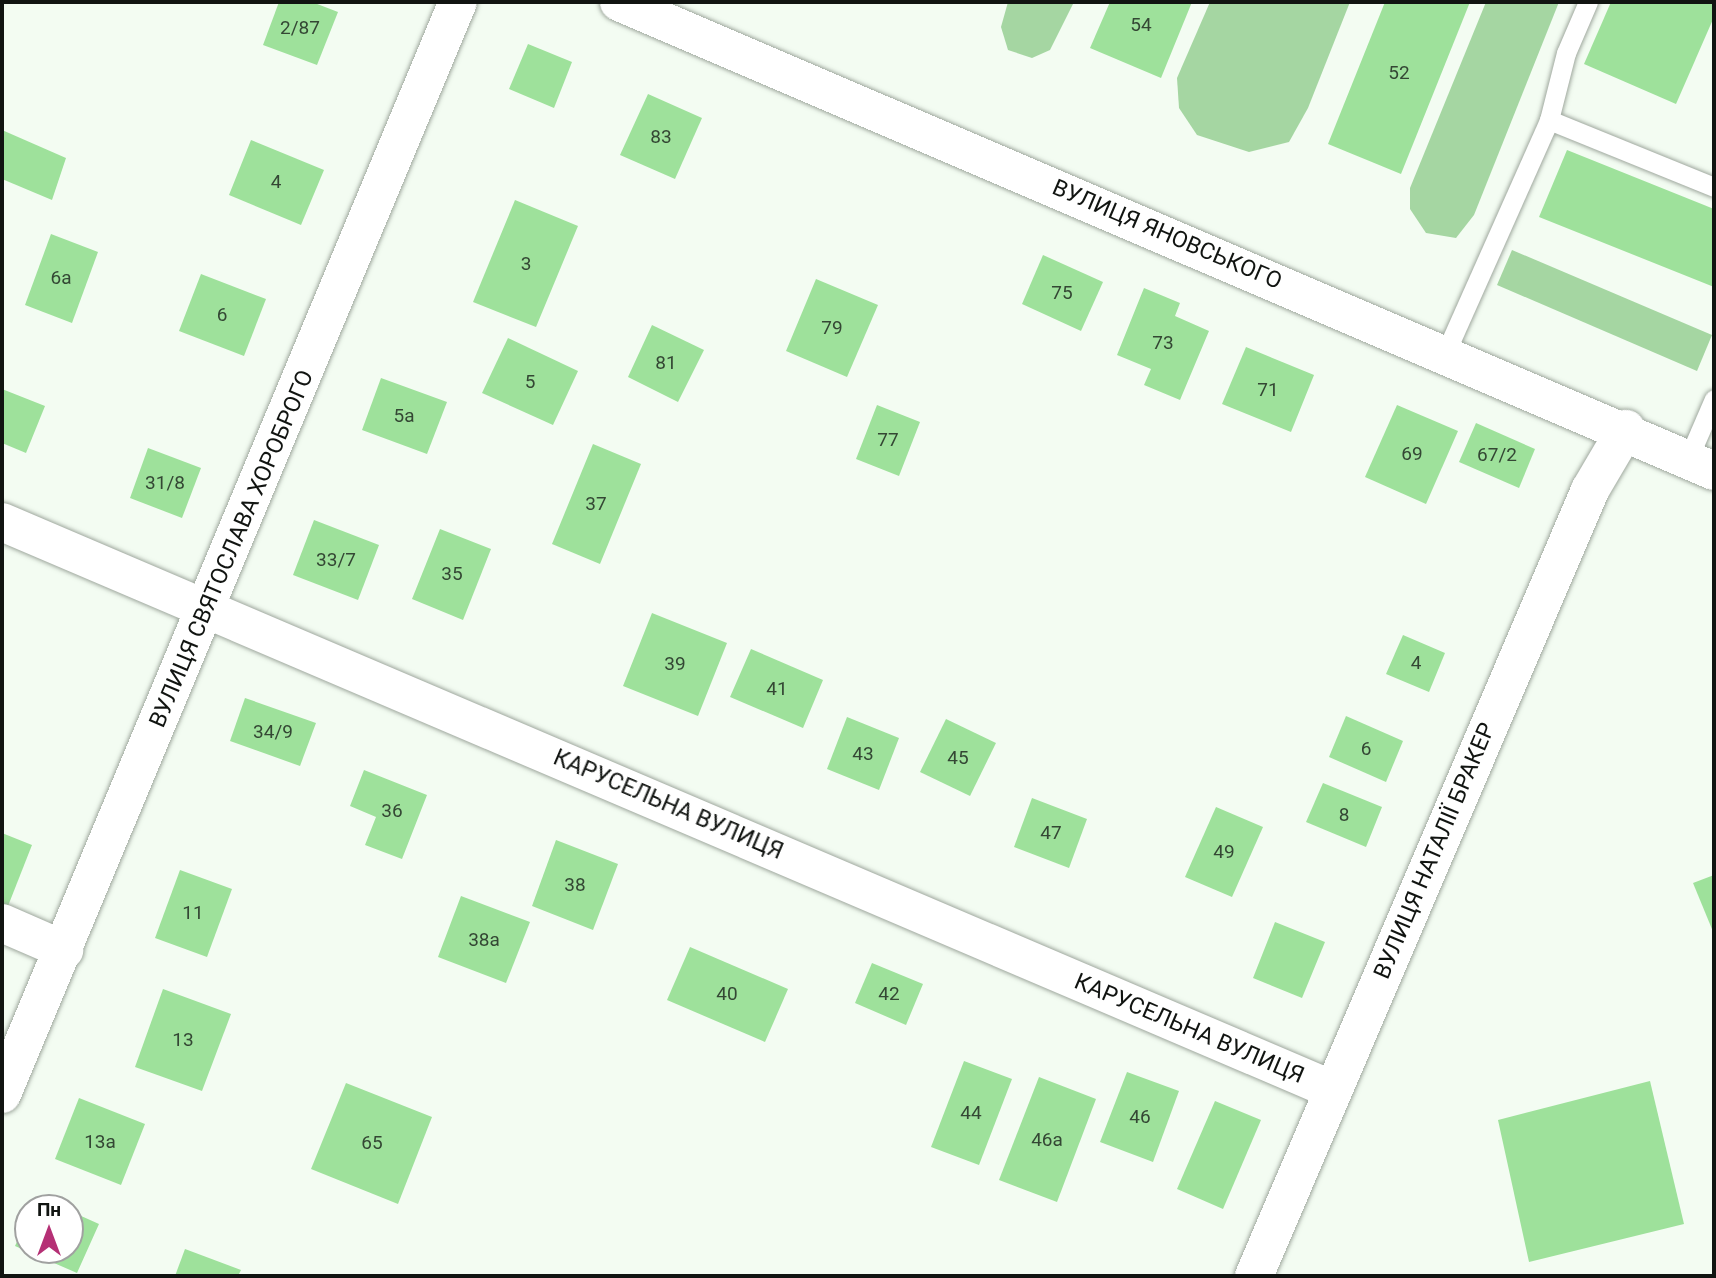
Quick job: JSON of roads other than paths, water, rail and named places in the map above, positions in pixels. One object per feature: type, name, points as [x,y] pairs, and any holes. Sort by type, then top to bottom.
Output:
[{"type":"street","name":"ВУЛИЦЯ СВЯТОСЛАВА ХОРОБРОГО","points":[[2,1094],[209,608],[458,2]]},
{"type":"street","name":"ВУЛИЦЯ ЯНОВСЬКОГО","points":[[619,2],[1626,429],[1701,465]]},
{"type":"street","name":"ВУЛИЦЯ НАТАЛІЇ БРАКЕР","points":[[1254,1276],[1590,490],[1626,429]]},
{"type":"street","name":"КАРУСЕЛЬНА ВУЛИЦЯ","points":[[2,522],[209,608],[1333,1090]]},
{"type":"street","points":[[2,923],[64,950]]},
{"type":"lane","points":[[1445,354],[1549,120],[1566,53],[1588,2]]},
{"type":"lane","points":[[1549,120],[1714,187]]},
{"type":"lane","points":[[1701,465],[1714,399]]}]
